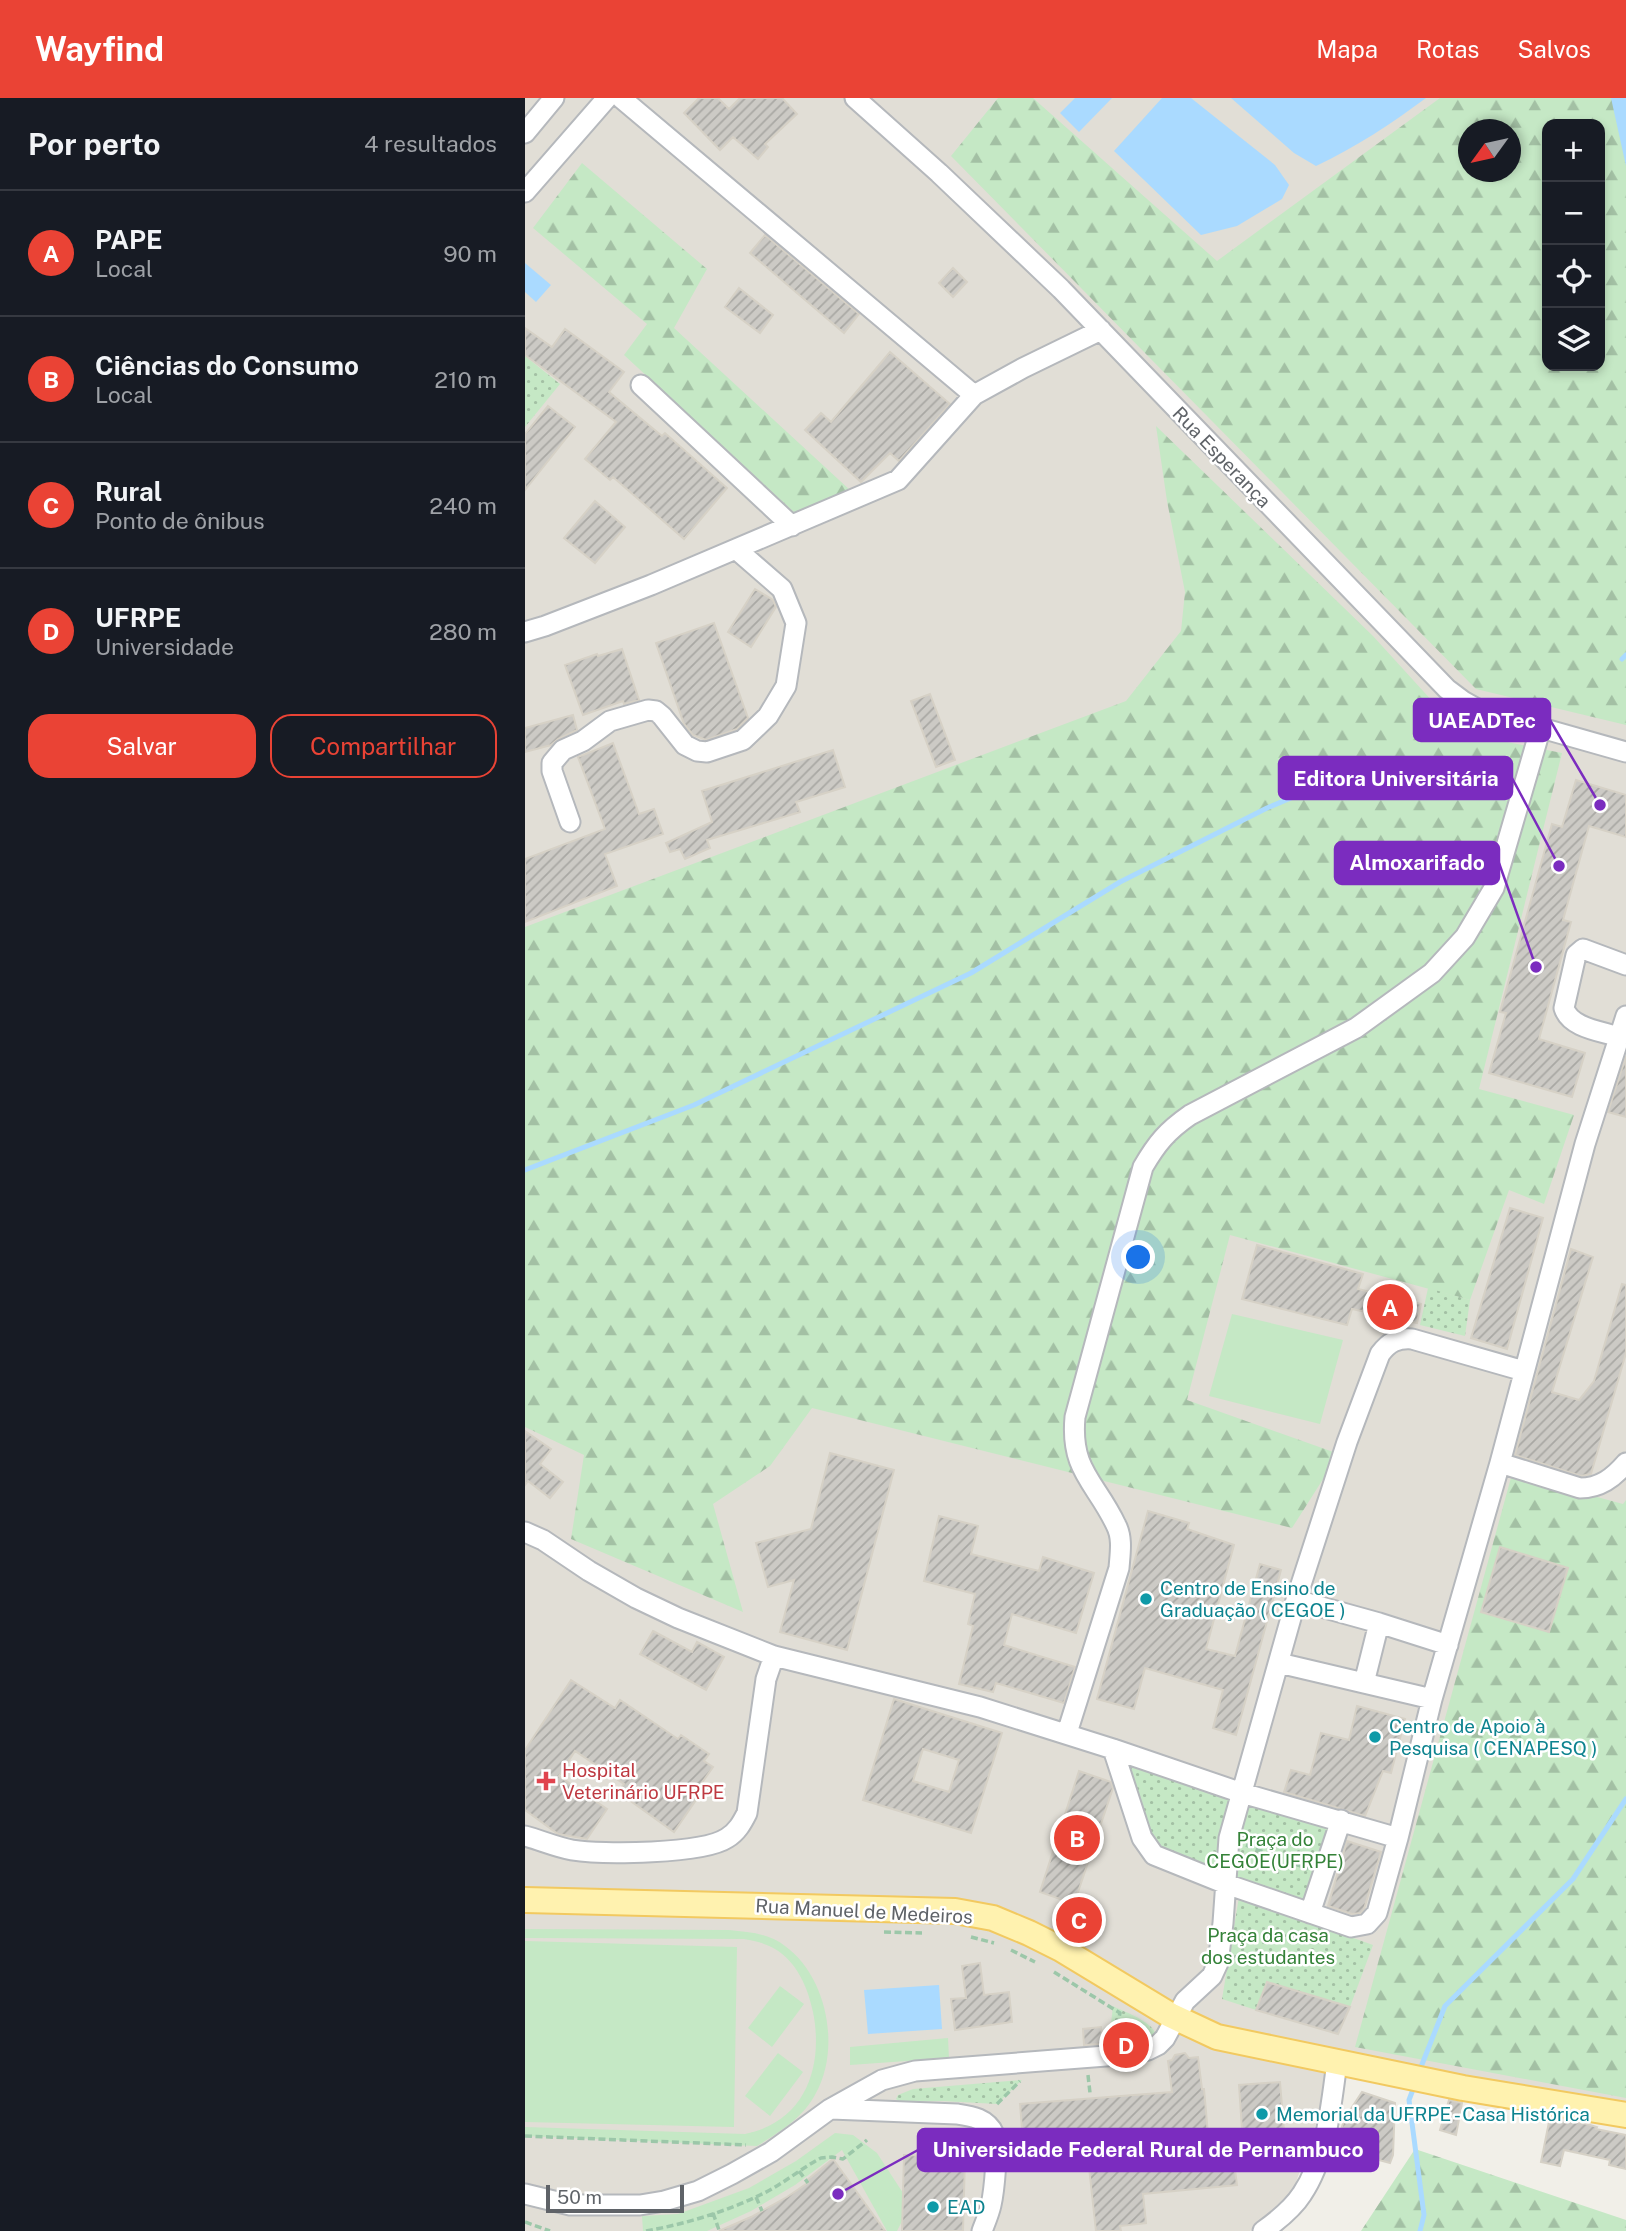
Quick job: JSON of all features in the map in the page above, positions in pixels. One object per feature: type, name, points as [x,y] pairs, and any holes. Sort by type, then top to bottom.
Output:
[{"type":"main road","name":"Rua Manuel de Medeiros","points":[[525,1900],[955,1911],[993,1918],[1061,1949],[1177,2018],[1217,2036],[1425,2080],[1626,2115]]},
{"type":"street","points":[[525,192],[607,98]]},
{"type":"street","points":[[621,98],[974,395]]},
{"type":"street","name":"Rua Esperança","points":[[855,98],[939,173],[1061,289],[1438,681],[1481,711],[1626,752]]},
{"type":"street","points":[[525,133],[550,99]]},
{"type":"street","points":[[525,632],[651,585],[898,480],[974,395],[1101,330]]},
{"type":"street","points":[[641,386],[792,526]]},
{"type":"street","points":[[570,822],[552,771],[552,763],[563,750],[583,741],[601,726],[648,710],[656,711],[669,723],[685,745],[697,751],[706,751],[743,740],[768,716],[786,687],[796,624],[782,589],[736,549]]},
{"type":"street","points":[[1066,1733],[1119,1568],[1121,1546],[1118,1527],[1082,1471],[1073,1435],[1075,1417],[1143,1167],[1169,1129],[1190,1115],[1356,1027],[1432,974],[1465,937],[1494,888],[1541,727]]},
{"type":"street","points":[[1619,1037],[1575,1023],[1567,1017],[1564,1008],[1576,955],[1580,950],[1626,965]]},
{"type":"street","points":[[1112,1749],[1142,1838],[1149,1850],[1161,1859],[1351,1927],[1367,1924],[1377,1913],[1432,1699],[1500,1463],[1584,1144],[1626,1016]]},
{"type":"street","points":[[531,2196],[570,2204],[640,2205],[698,2191],[732,2174],[771,2152],[830,2109],[882,2080],[915,2071],[1106,2056],[1148,2050],[1158,2045],[1165,2038],[1185,2001],[1212,1976],[1217,1963],[1229,1838],[1296,1600],[1347,1443],[1380,1354],[1386,1345],[1394,1340],[1412,1339],[1524,1371]]},
{"type":"street","points":[[1500,1463],[1580,1488],[1593,1488],[1604,1483],[1626,1464]]},
{"type":"street","points":[[525,1532],[543,1540],[636,1598],[678,1618],[774,1656],[980,1707],[1066,1733],[1242,1793],[1398,1838]]},
{"type":"street","points":[[1296,1600],[1448,1646]]},
{"type":"street","points":[[1364,1683],[1379,1623]]},
{"type":"street","points":[[525,1836],[569,1849],[624,1853],[701,1848],[729,1838],[741,1826],[747,1813],[766,1679],[774,1656]]},
{"type":"street","points":[[1279,1663],[1432,1699]]},
{"type":"street","points":[[1310,1913],[1341,1820]]},
{"type":"street","points":[[1263,2231],[1302,2195],[1313,2172],[1331,2105],[1337,2062]]},
{"type":"street","points":[[830,2109],[957,2113],[974,2116],[985,2122],[993,2132],[996,2145],[991,2205],[982,2231]]},
{"type":"path","points":[[1229,1838],[1323,1874]]},
{"type":"path","points":[[878,1932],[932,1934]]},
{"type":"path","points":[[959,1934],[998,1944]]},
{"type":"path","points":[[1010,1950],[1035,1962]]},
{"type":"path","points":[[1048,1968],[1120,2013],[1115,2037]]},
{"type":"path","points":[[1088,2075],[1090,2093]]},
{"type":"path","points":[[997,2104],[1022,2080]]},
{"type":"path","points":[[646,2231],[671,2228],[756,2197],[821,2158],[843,2159],[867,2140]]},
{"type":"path","points":[[799,2171],[808,2183]]},
{"type":"path","points":[[756,2197],[762,2211]]},
{"type":"path","points":[[713,2213],[719,2230]]},
{"type":"path","points":[[525,2222],[550,2231]]},
{"type":"shaded area","points":[[525,98],[1607,98],[1626,182],[1626,2115],[1337,2062],[1292,2194],[1250,2231],[525,2231]]},
{"type":"green space","points":[[998,98],[1033,98],[1217,261],[1440,98],[1626,98],[1626,725],[1476,689],[951,156]]},
{"type":"green space","points":[[582,163],[707,269],[674,328],[851,491],[798,516],[624,355],[647,324],[533,228]]},
{"type":"green space","points":[[525,356],[560,384],[525,427]]},
{"type":"green space","points":[[1156,426],[1373,636],[1434,703],[1482,737],[1562,753],[1479,1089],[1574,1115],[1544,1204],[1509,1190],[1470,1300],[1230,1235],[1187,1400],[1339,1454],[1292,1528],[812,1408],[770,1466],[713,1504],[743,1612],[571,1539],[584,1455],[525,1427],[525,927],[1126,701],[1181,631],[1185,592]]},
{"type":"green space","points":[[1428,1288],[1470,1300],[1465,1336],[1420,1325]]},
{"type":"green space","points":[[1232,1314],[1343,1340],[1320,1424],[1209,1396]]},
{"type":"green space","points":[[1512,1474],[1623,1504],[1626,1500],[1626,2098],[1355,2047]]},
{"type":"green space","name":"Praça do CEGOE(UFRPE)","points":[[1115,1748],[1337,1823],[1309,1910],[1144,1852]]},
{"type":"green space","name":"Praça da casa dos estudantes","points":[[1239,1897],[1373,1945],[1350,2007],[1267,1982],[1256,2010],[1222,1999]]},
{"type":"green space","points":[[525,1929],[729,1930],[758,1934],[779,1942],[799,1959],[811,1975],[826,2014],[828,2055],[824,2075],[811,2102],[798,2117],[757,2146],[525,2136],[525,2127],[745,2134],[766,2128],[796,2105],[806,2089],[812,2072],[816,2033],[811,2003],[800,1976],[783,1954],[764,1944],[744,1939],[525,1938]]},
{"type":"green space","points":[[525,1941],[737,1947],[734,2127],[525,2122]]},
{"type":"green space","points":[[780,1986],[804,2004],[772,2047],[748,2028]]},
{"type":"green space","points":[[1113,2006],[1150,2026],[1157,2037],[1154,2042],[1108,2050]]},
{"type":"green space","points":[[948,2038],[949,2058],[850,2065],[850,2047]]},
{"type":"green space","points":[[778,2053],[803,2072],[770,2116],[745,2096]]},
{"type":"green space","points":[[1022,2080],[997,2104],[900,2102],[896,2099],[898,2095],[913,2089]]},
{"type":"green space","points":[[835,2133],[853,2135],[877,2153],[903,2193],[902,2221],[897,2231],[887,2231],[842,2150],[795,2185],[751,2211],[707,2231],[643,2231],[642,2216],[678,2214],[749,2188],[796,2161]]},
{"type":"green space","points":[[1415,2149],[1626,2220],[1626,2231],[1361,2231]]},
{"type":"water","points":[[1075,98],[1112,98],[1079,132],[1060,113]]},
{"type":"water","points":[[1162,98],[1191,98],[1275,165],[1289,185],[1282,199],[1237,226],[1201,235],[1114,151]]},
{"type":"water","points":[[1231,98],[1426,98],[1373,135],[1316,166],[1294,153]]},
{"type":"water","points":[[1611,98],[1626,98],[1626,166]]},
{"type":"water","points":[[525,263],[551,285],[536,302],[525,292]]},
{"type":"water","points":[[939,1985],[942,2029],[868,2034],[864,1990]]},
{"type":"building","points":[[699,98],[718,98],[729,109],[740,98],[782,98],[797,114],[765,144],[768,147],[758,159],[733,137],[720,150],[684,113]]},
{"type":"building","points":[[765,235],[859,314],[844,333],[750,253]]},
{"type":"building","points":[[953,268],[967,282],[953,297],[939,283]]},
{"type":"building","points":[[739,288],[773,315],[760,333],[725,307]]},
{"type":"building","points":[[525,328],[552,347],[565,329],[624,372],[609,392],[662,436],[665,433],[727,488],[684,539],[613,477],[610,480],[585,459],[616,422],[525,355]]},
{"type":"building","points":[[890,352],[950,404],[899,461],[890,453],[861,482],[805,430],[821,413],[831,422]]},
{"type":"building","points":[[548,406],[575,427],[525,490],[525,434]]},
{"type":"building","points":[[595,501],[625,527],[595,563],[564,538]]},
{"type":"building","points":[[755,589],[773,600],[776,607],[751,647],[728,632]]},
{"type":"building","points":[[714,623],[748,718],[737,729],[706,740],[693,735],[684,724],[656,643]]},
{"type":"building","points":[[622,649],[639,700],[624,704],[623,701],[583,715],[565,665]]},
{"type":"building","points":[[930,694],[955,760],[936,767],[911,701]]},
{"type":"building","points":[[573,715],[577,730],[551,745],[525,752],[525,728]]},
{"type":"building","points":[[613,743],[639,814],[654,809],[663,834],[605,854],[617,886],[525,922],[525,859],[605,829],[578,757]]},
{"type":"building","points":[[833,750],[845,787],[796,802],[800,812],[707,840],[710,848],[685,859],[680,849],[670,852],[666,843],[712,822],[702,791]]},
{"type":"building","points":[[1576,780],[1626,795],[1626,837],[1589,826],[1563,920],[1571,922],[1539,1039],[1585,1053],[1572,1097],[1489,1073],[1506,1013],[1500,1012],[1552,824],[1562,827]]},
{"type":"building","points":[[1626,1056],[1626,1117],[1608,1112]]},
{"type":"building","points":[[1510,1208],[1543,1218],[1507,1349],[1471,1338]]},
{"type":"building","points":[[1257,1245],[1363,1274],[1358,1289],[1421,1304],[1417,1323],[1352,1309],[1347,1325],[1242,1299]]},
{"type":"building","points":[[1571,1249],[1593,1257],[1552,1392],[1579,1400],[1594,1381],[1622,1284],[1626,1285],[1626,1353],[1591,1474],[1581,1476],[1515,1455]]},
{"type":"building","points":[[525,1431],[551,1449],[540,1464],[563,1482],[550,1498],[528,1481],[525,1485]]},
{"type":"building","points":[[830,1453],[894,1470],[847,1650],[780,1632],[794,1580],[768,1587],[756,1543],[811,1529]]},
{"type":"building","name":"Centro de Ensino de Graduação ( CEGOE )","points":[[1148,1511],[1189,1523],[1187,1529],[1234,1545],[1206,1649],[1235,1656],[1260,1564],[1281,1570],[1236,1735],[1213,1728],[1223,1690],[1145,1668],[1134,1709],[1097,1699]]},
{"type":"building","points":[[939,1516],[978,1526],[971,1554],[1039,1571],[1043,1557],[1094,1573],[1076,1633],[1012,1614],[1004,1645],[1075,1667],[1064,1703],[996,1683],[993,1692],[959,1684],[973,1626],[968,1624],[975,1594],[924,1581]]},
{"type":"building","points":[[1500,1547],[1568,1568],[1549,1632],[1481,1612]]},
{"type":"building","points":[[653,1631],[692,1652],[697,1642],[724,1657],[706,1690],[640,1654]]},
{"type":"building","points":[[571,1680],[615,1708],[620,1700],[678,1739],[681,1735],[709,1754],[704,1761],[713,1767],[692,1797],[696,1800],[674,1832],[618,1792],[624,1784],[575,1751],[559,1776],[607,1809],[587,1839],[558,1834],[525,1810],[525,1750]]},
{"type":"building","points":[[894,1699],[1002,1733],[971,1833],[863,1800]],"holes":[[[923,1749],[959,1760],[949,1792],[913,1781]]]},
{"type":"building","points":[[1357,1706],[1405,1719],[1391,1773],[1383,1771],[1365,1816],[1284,1792],[1291,1770],[1310,1775],[1321,1733],[1349,1740]]},
{"type":"building","points":[[1079,1771],[1111,1782],[1113,1788],[1074,1904],[1040,1892]]},
{"type":"building","points":[[1347,1841],[1381,1852],[1361,1913],[1352,1914],[1328,1906]]},
{"type":"building","points":[[980,1963],[984,1995],[1009,1992],[1012,2022],[955,2030],[951,1999],[966,1998],[962,1966]]},
{"type":"building","points":[[1267,1982],[1350,2007],[1338,2034],[1256,2010]]},
{"type":"building","points":[[1101,2027],[1103,2044],[1084,2045],[1083,2029]]},
{"type":"building","points":[[1185,2053],[1189,2058],[1198,2057],[1204,2089],[1210,2157],[1233,2154],[1237,2185],[1143,2194],[1146,2223],[1120,2226],[1121,2231],[1096,2231],[1087,2149],[1024,2154],[1020,2104],[1172,2092],[1168,2061],[1175,2055]]},
{"type":"building","name":"Memorial da UFRPE - Casa Histórica","points":[[1280,2082],[1285,2143],[1243,2145],[1239,2085]]},
{"type":"building","points":[[1362,2092],[1395,2103],[1393,2155],[1390,2163],[1336,2144],[1345,2118]]},
{"type":"building","points":[[1449,2100],[1462,2103],[1456,2135],[1440,2130]]},
{"type":"building","points":[[1550,2117],[1626,2135],[1626,2169],[1609,2165],[1610,2160],[1564,2150],[1560,2166],[1541,2162]]},
{"type":"building","name":"EAD","points":[[904,2155],[965,2157],[963,2231],[902,2231]]},
{"type":"building","points":[[833,2159],[885,2231],[719,2231],[787,2197],[809,2182],[807,2180]]},
{"type":"waterway","points":[[1622,659],[1626,655]]},
{"type":"waterway","points":[[525,1170],[694,1105],[971,973],[1120,882],[1267,808],[1369,765]]},
{"type":"waterway","points":[[1419,2072],[1445,2006],[1573,1879],[1626,1799]]},
{"type":"waterway","points":[[1415,2084],[1409,2100],[1424,2215],[1420,2231]]},
{"type":"place","name":"UAEADTec","points":[[1600,805]]},
{"type":"place","name":"Editora Universitária","points":[[1559,866]]},
{"type":"place","name":"Almoxarifado","points":[[1536,967]]},
{"type":"place","name":"PAPE","points":[[1390,1307]]},
{"type":"place","name":"Centro de Ensino de Graduação ( CEGOE )","points":[[1146,1599]]},
{"type":"place","name":"Centro de Apoio à Pesquisa ( CENAPESQ )","points":[[1375,1737]]},
{"type":"place","name":"Hospital Veterinário UFRPE","points":[[546,1781]]},
{"type":"place","name":"Ciências do Consumo","points":[[1077,1838]]},
{"type":"place","name":"Rural","points":[[1079,1920]]},
{"type":"place","name":"UFRPE","points":[[1126,2045]]},
{"type":"place","name":"Memorial da UFRPE - Casa Histórica","points":[[1262,2114]]},
{"type":"place","name":"Universidade Federal Rural de Pernambuco","points":[[838,2194]]},
{"type":"place","name":"EAD","points":[[933,2207]]}]
